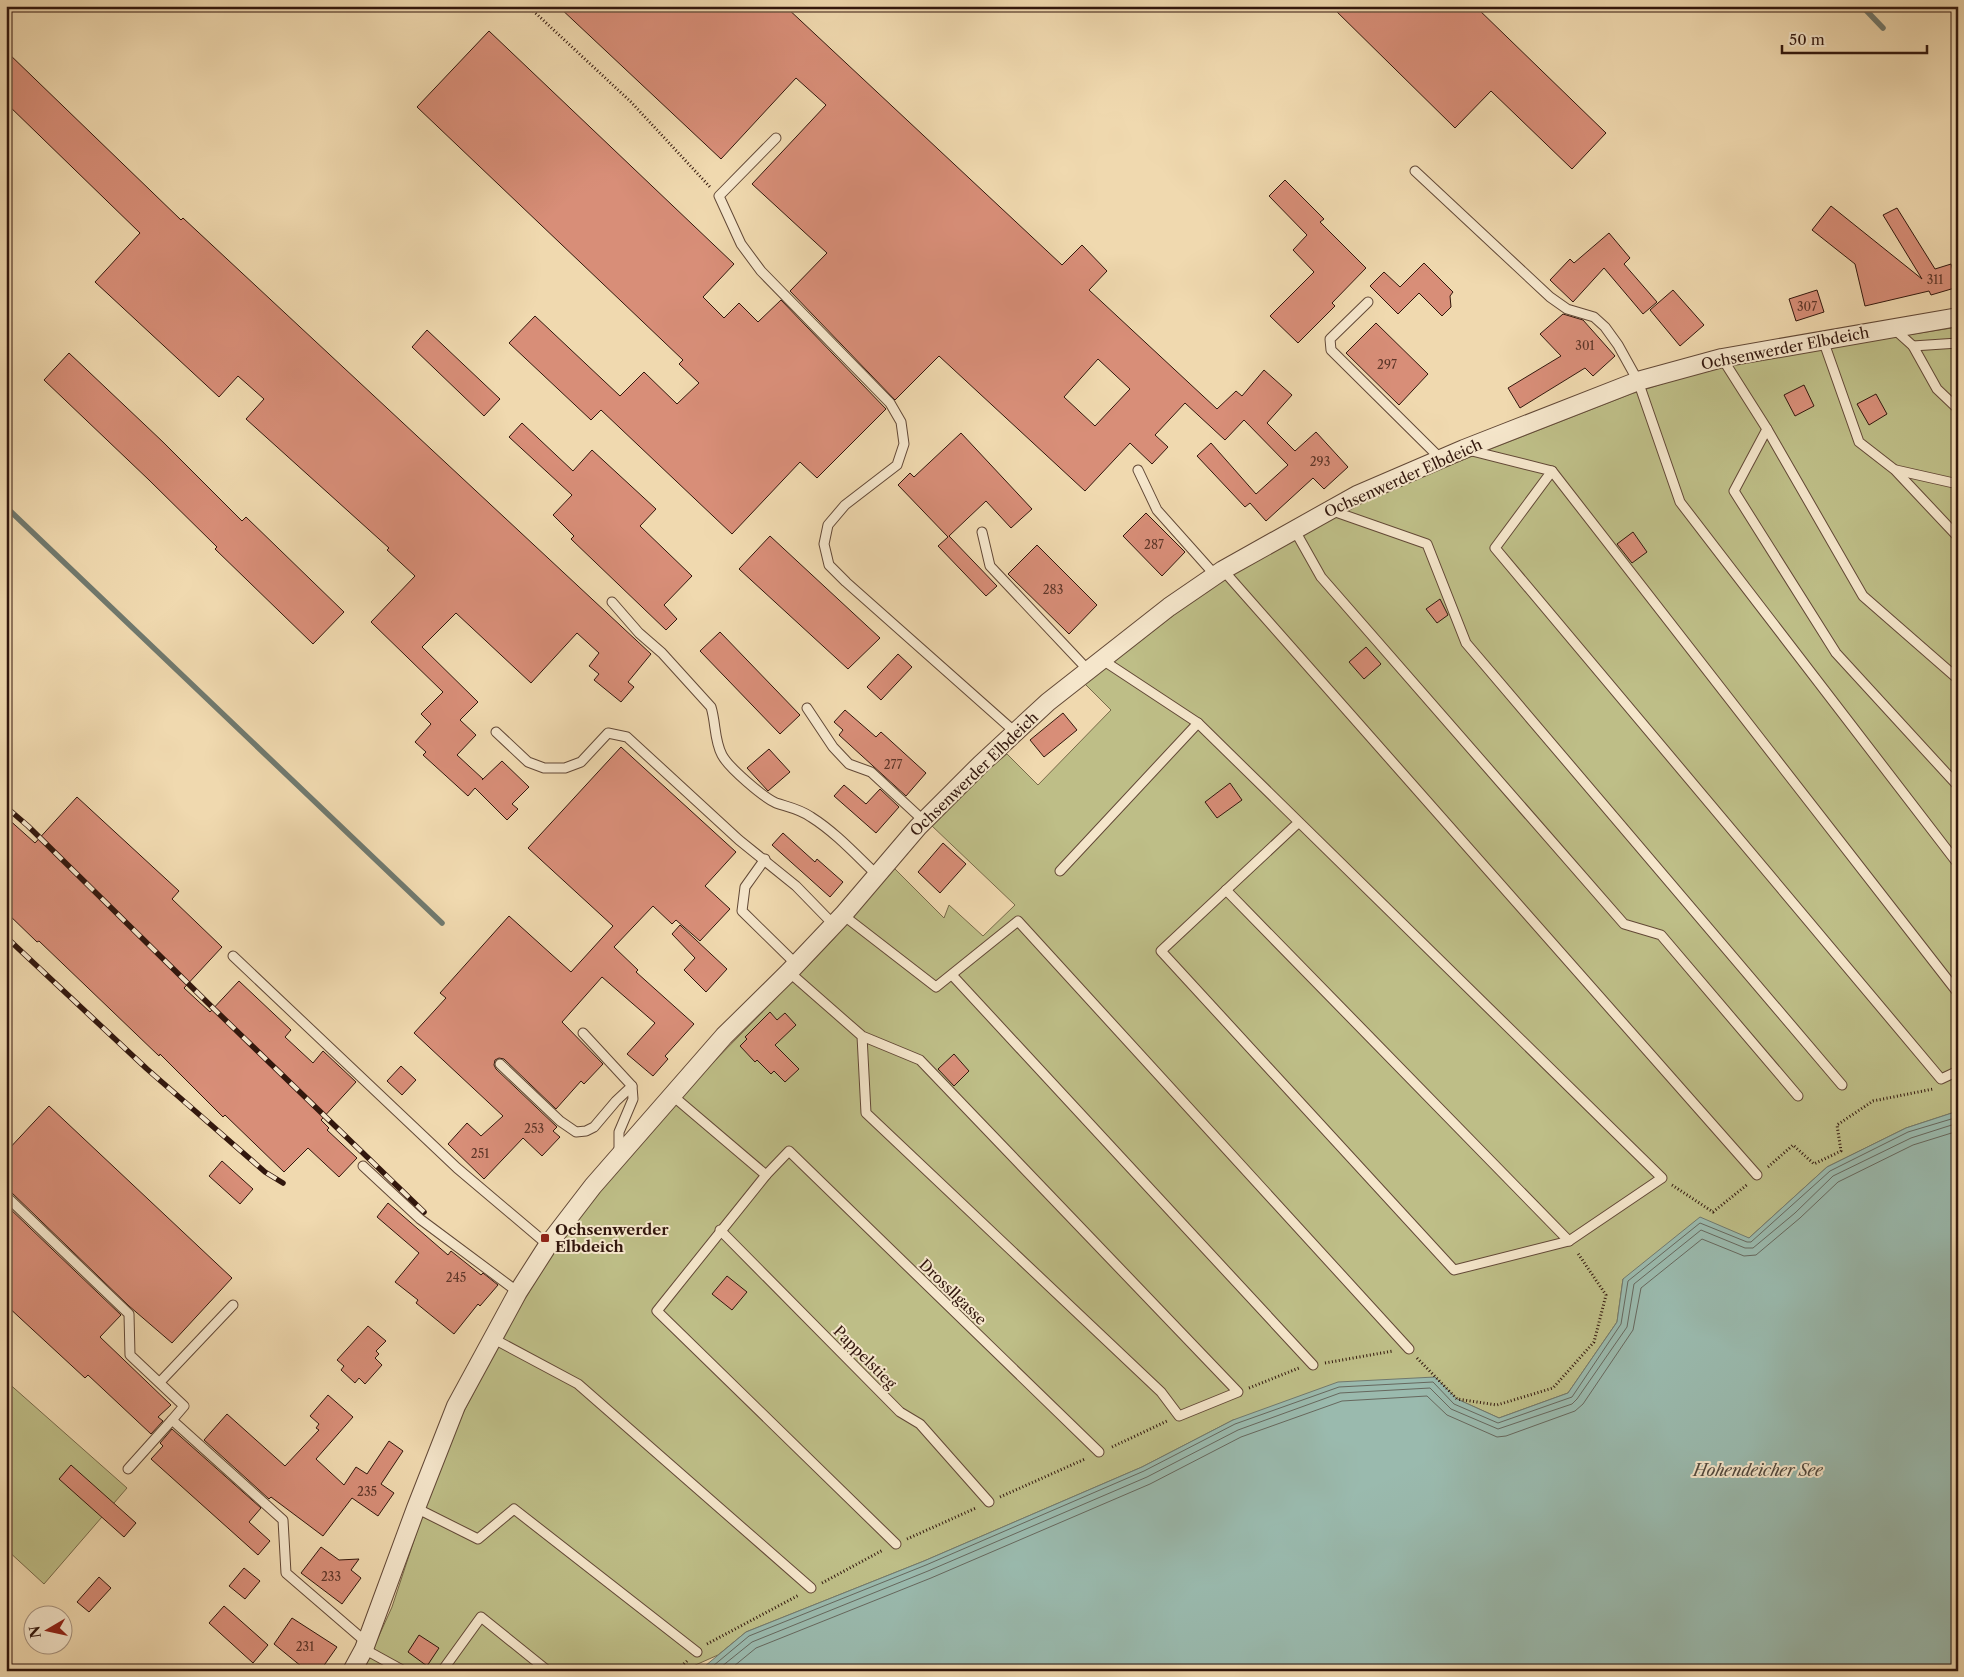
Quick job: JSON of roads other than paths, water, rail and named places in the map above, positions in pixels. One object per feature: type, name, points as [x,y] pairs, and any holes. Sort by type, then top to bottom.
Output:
[{"type":"street","name":"Ochsenwerder Elbdeich","points":[[352,1671],[365,1645],[456,1406],[518,1292],[548,1245],[593,1186],[724,1036],[793,968],[838,920],[924,821],[1015,732],[1095,664],[1169,607],[1219,573],[1294,529],[1357,495],[1464,449],[1638,380],[1722,358],[1958,317]]},
{"type":"lane","points":[[776,138],[719,196],[742,244],[761,271],[890,403],[901,422],[904,444],[897,465],[845,505],[828,525],[824,544],[829,565],[1015,732]]},
{"type":"lane","points":[[1416,171],[1550,297],[1567,309],[1594,317],[1605,326],[1618,344],[1638,380],[1680,502],[1958,864]]},
{"type":"lane","points":[[1368,302],[1330,339],[1331,350],[1441,459]]},
{"type":"lane","points":[[1893,327],[1913,346],[1937,389],[1958,409]]},
{"type":"lane","points":[[1823,340],[1860,442],[1895,470],[1958,537]]},
{"type":"lane","points":[[1913,346],[1958,343]]},
{"type":"lane","points":[[1722,358],[1767,429],[1863,596],[1958,679]]},
{"type":"lane","points":[[1767,429],[1734,491],[1836,653],[1958,786]]},
{"type":"lane","points":[[1464,449],[1552,471],[1958,993]]},
{"type":"lane","points":[[1138,470],[1157,510],[1219,573],[1757,1175]]},
{"type":"lane","points":[[1895,470],[1958,484]]},
{"type":"lane","points":[[1552,471],[1495,548],[1942,1080],[1958,1071]]},
{"type":"lane","points":[[1328,510],[1427,544],[1466,642],[1842,1085]]},
{"type":"lane","points":[[1294,529],[1322,577],[1624,924],[1661,935],[1798,1096]]},
{"type":"lane","points":[[982,532],[990,566],[1095,664],[1198,723],[1299,822],[1662,1178],[1569,1241],[1454,1270],[1161,951],[1299,822]]},
{"type":"lane","points":[[612,602],[639,633],[662,653],[711,707],[714,717],[714,732],[722,756],[749,783],[776,803],[795,807],[812,817],[877,874]]},
{"type":"lane","points":[[807,708],[833,747],[849,764],[871,772],[924,821]]},
{"type":"lane","points":[[1060,871],[1198,723]]},
{"type":"lane","points":[[496,732],[528,762],[544,768],[565,768],[581,762],[608,733],[627,738],[740,840],[838,920],[936,987],[1018,921],[1409,1349]]},
{"type":"lane","points":[[765,859],[744,887],[742,911],[793,968],[862,1036],[920,1060],[1238,1392],[1179,1416],[1160,1392],[866,1113],[862,1036]]},
{"type":"lane","points":[[1226,890],[1569,1241]]},
{"type":"lane","points":[[233,956],[458,1168],[548,1245]]},
{"type":"lane","points":[[952,975],[1313,1365]]},
{"type":"lane","points":[[584,1033],[632,1086],[633,1099],[619,1132],[619,1156]]},
{"type":"lane","points":[[500,1064],[560,1121],[576,1132],[586,1131],[594,1127],[616,1101],[632,1086]]},
{"type":"lane","points":[[673,1096],[766,1175],[657,1311],[896,1544]]},
{"type":"lane","name":"Drossllgasse","points":[[766,1175],[789,1151],[1099,1452]]},
{"type":"lane","points":[[363,1166],[420,1218],[518,1292]]},
{"type":"lane","points":[[6,1196],[129,1314],[130,1355],[184,1406],[128,1469]]},
{"type":"lane","name":"Pappelstieg","points":[[720,1230],[900,1412],[920,1424],[989,1502]]},
{"type":"lane","points":[[160,1382],[233,1304]]},
{"type":"lane","points":[[492,1338],[578,1384],[811,1588]]},
{"type":"lane","points":[[172,1420],[283,1520],[286,1573],[365,1645],[404,1671]]},
{"type":"lane","points":[[416,1508],[478,1539],[514,1509],[697,1652]]},
{"type":"lane","points":[[442,1671],[481,1617],[548,1671]]},
{"type":"water","name":"Hohendeicher See","points":[[1958,1111],[1958,1671],[699,1671],[746,1632],[924,1561],[1142,1467],[1233,1420],[1338,1382],[1435,1377],[1457,1399],[1499,1418],[1568,1393],[1617,1322],[1623,1279],[1700,1217],[1749,1238],[1827,1167],[1906,1128]]},
{"type":"waterway","points":[[1862,6],[1883,28]]},
{"type":"waterway","points":[[6,507],[442,923]]},
{"type":"railway","points":[[6,807],[28,826],[424,1212]]},
{"type":"railway","points":[[6,937],[147,1069],[265,1172],[283,1183]]},
{"type":"place","name":"Ochsenwerder Elbdeich","points":[[545,1238]]}]
